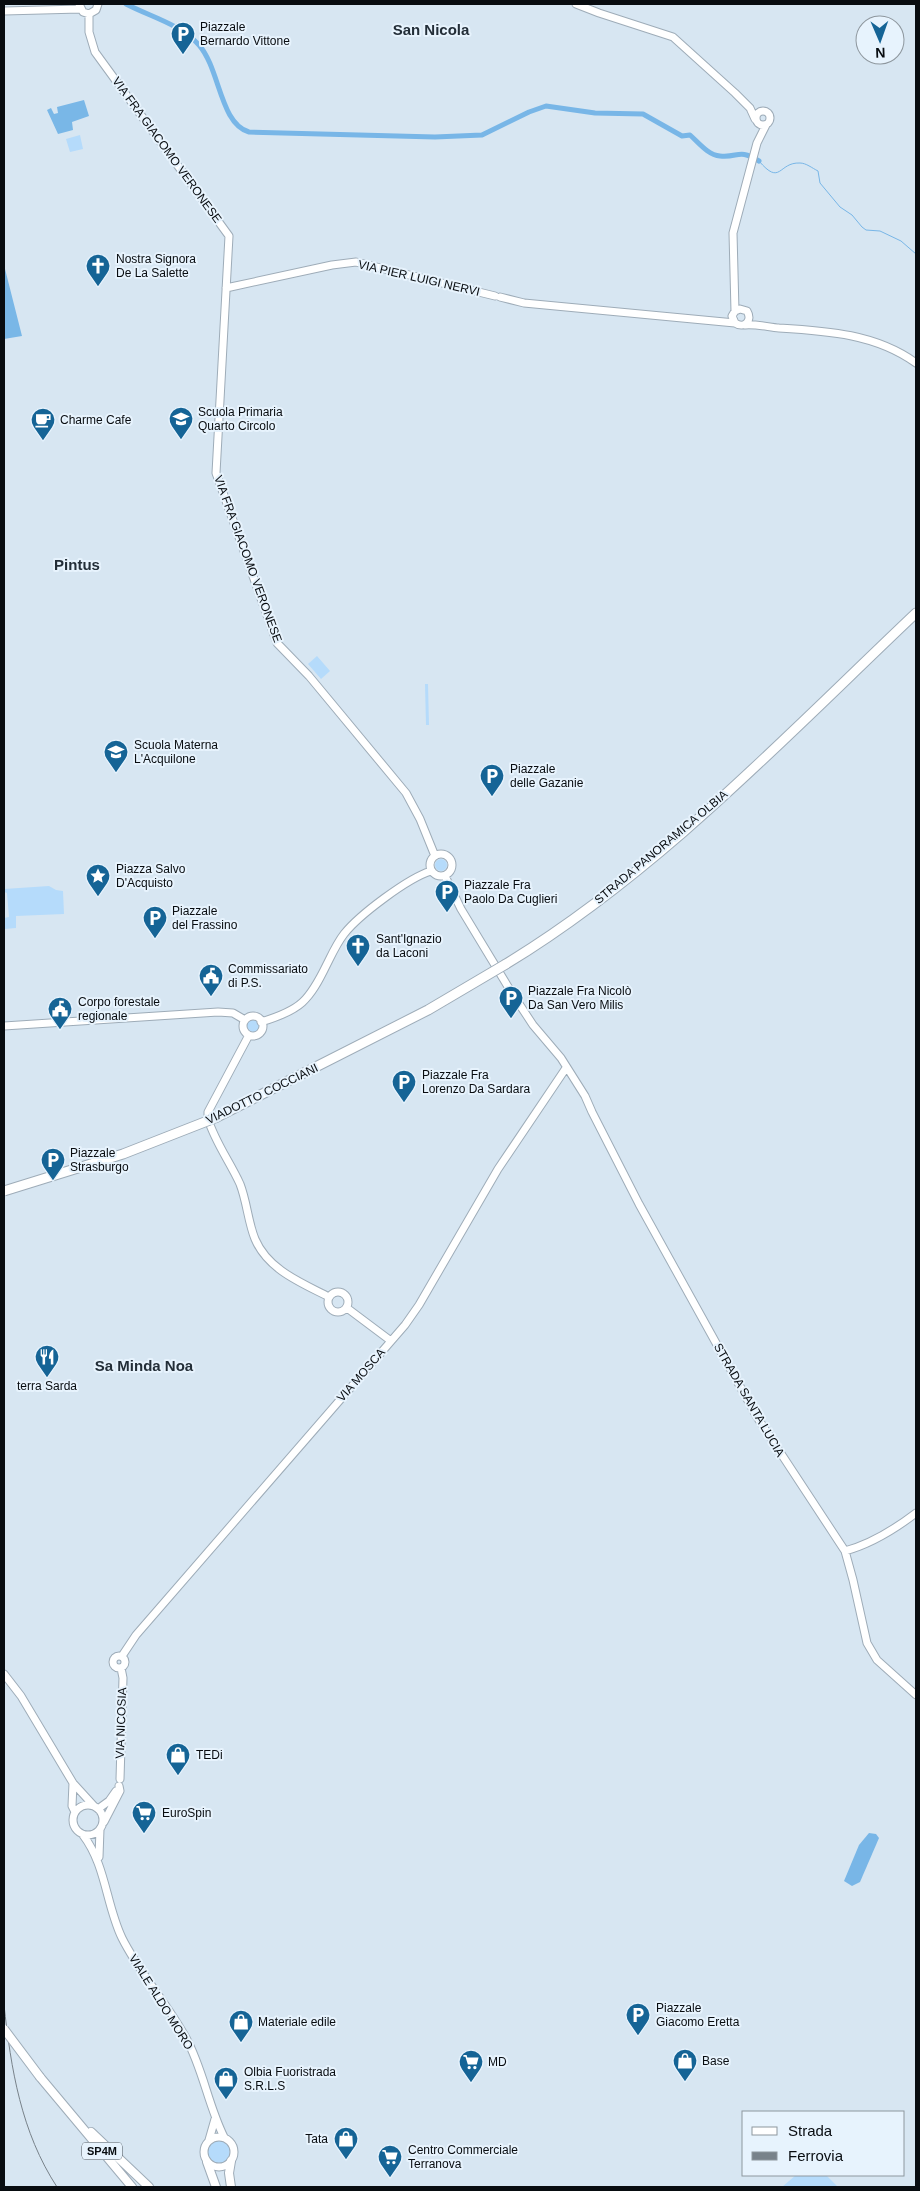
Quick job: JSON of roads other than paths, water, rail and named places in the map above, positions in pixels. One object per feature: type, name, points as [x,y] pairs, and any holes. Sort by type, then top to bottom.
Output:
[{"type":"highway","name":"STRADA PANORAMICA OLBIA","points":[[506,964],[547,939],[581,914],[702,816],[916,613]]},
{"type":"highway","name":"VIADOTTO COCCIANI","points":[[4,1191],[122,1154],[215,1118],[428,1010],[506,964]]},
{"type":"main road","name":"SP4M","points":[[4,2029],[40,2077],[132,2187]]},
{"type":"main road","points":[[72,2115],[150,2187]]},
{"type":"main road","points":[[231,2161],[229,2173],[231,2187]]},
{"type":"main road","points":[[208,2162],[216,2187]]},
{"type":"street","points":[[4,11],[80,7],[88,14],[96,10],[98,4]]},
{"type":"street","points":[[576,4],[673,37],[750,108],[761,126],[766,125]]},
{"type":"street","name":"VIA FRA GIACOMO VERONESE","points":[[88,14],[89,32],[95,52],[229,236],[216,473],[277,643],[309,676],[406,793],[435,856]]},
{"type":"street","points":[[750,108],[768,113],[770,118],[757,143],[733,233],[734,274],[738,310],[734,321],[739,326],[853,335],[878,342],[902,352],[916,363]]},
{"type":"street","points":[[757,143],[756,120],[757,114],[761,111]]},
{"type":"street","name":"VIA PIER LUIGI NERVI","points":[[226,288],[332,265],[356,262],[524,303],[713,322],[734,321]]},
{"type":"street","points":[[738,310],[745,310],[750,316],[769,327]]},
{"type":"street","points":[[745,325],[750,316]]},
{"type":"street","points":[[444,855],[451,862],[452,868],[445,876],[438,876],[431,871],[430,861],[435,856],[444,855]]},
{"type":"street","points":[[261,1022],[289,1012],[304,1002],[314,989],[340,940],[350,927],[407,882],[431,871]]},
{"type":"street","points":[[445,876],[461,909],[510,990],[533,1025],[561,1058],[566,1068]]},
{"type":"street","points":[[4,1026],[218,1012],[233,1013],[244,1024],[249,1036]]},
{"type":"street","points":[[244,1024],[254,1017],[261,1022],[262,1027],[259,1034],[249,1036]]},
{"type":"street","points":[[249,1036],[208,1112],[208,1119],[241,1186],[248,1205],[255,1239],[263,1252],[281,1271],[329,1297]]},
{"type":"street","name":"STRADA SANTA LUCIA","points":[[566,1068],[586,1096],[592,1112],[638,1204],[757,1417],[845,1551],[852,1573],[867,1643],[877,1660],[916,1695]]},
{"type":"street","name":"VIA MOSCA","points":[[122,1656],[136,1635],[391,1341],[419,1305],[498,1169],[566,1068]]},
{"type":"street","points":[[336,1292],[343,1293],[348,1299],[347,1308],[340,1313],[332,1311],[328,1304],[329,1297],[336,1292]]},
{"type":"street","points":[[347,1308],[391,1341]]},
{"type":"street","points":[[845,1551],[859,1547],[882,1536],[916,1512]]},
{"type":"street","name":"VIA NICOSIA","points":[[120,1779],[123,1678],[121,1668],[125,1662],[122,1656]]},
{"type":"street","points":[[4,1674],[21,1696],[73,1783],[102,1815],[102,1826]]},
{"type":"street","points":[[73,1783],[72,1806],[74,1812],[72,1819],[74,1827],[83,1835],[92,1835],[102,1826],[120,1790],[119,1786],[109,1802],[96,1807],[82,1806],[74,1812]]},
{"type":"street","name":"VIALE ALDO MORO","points":[[102,1826],[98,1853],[105,1886]]},
{"type":"street","name":"VIALE ALDO MORO","points":[[83,1835],[96,1855],[117,1926],[126,1945],[177,2023],[194,2054],[207,2088],[215,2119],[224,2138]]},
{"type":"street","points":[[209,2140],[215,2137],[224,2138],[231,2142],[234,2147],[234,2156],[231,2161],[220,2168],[208,2162],[203,2151],[209,2140],[215,2119]]},
{"type":"waterway","points":[[126,4],[174,26],[199,45],[212,68],[232,118],[239,127],[249,132],[435,137],[482,135],[529,112],[546,106],[595,113],[643,114],[682,136],[690,135],[704,148],[716,155],[742,154],[759,161]]},
{"type":"waterway","points":[[759,161],[766,169],[776,173],[787,166],[800,163],[818,171],[820,183],[840,207],[852,215],[862,227],[866,230],[880,231],[901,241],[916,254]]},
{"type":"railway","points":[[4,2005],[14,2076],[26,2122],[45,2166],[57,2187]]},
{"type":"place","name":"Piazzale Bernardo Vittone","points":[[183,55]]},
{"type":"place","name":"Nostra Signora De La Salette","points":[[98,287]]},
{"type":"place","name":"Scuola Primaria Quarto Circolo","points":[[181,440]]},
{"type":"place","name":"Charme Cafe","points":[[43,441]]},
{"type":"place","name":"Scuola Materna L'Acquilone","points":[[116,773]]},
{"type":"place","name":"Piazzale delle Gazanie","points":[[492,797]]},
{"type":"place","name":"Piazza Salvo D'Acquisto","points":[[98,897]]},
{"type":"place","name":"Piazzale Fra Paolo Da Cuglieri","points":[[447,913]]},
{"type":"place","name":"Piazzale del Frassino","points":[[155,939]]},
{"type":"place","name":"Sant'Ignazio da Laconi","points":[[358,967]]},
{"type":"place","name":"Commissariato di P.S.","points":[[211,997]]},
{"type":"place","name":"Piazzale Fra Nicolò Da San Vero Milis","points":[[511,1019]]},
{"type":"place","name":"Corpo forestale regionale","points":[[60,1030]]},
{"type":"place","name":"Piazzale Fra Lorenzo Da Sardara","points":[[404,1103]]},
{"type":"place","name":"Piazzale Strasburgo","points":[[53,1181]]},
{"type":"place","name":"terra Sarda","points":[[47,1378]]},
{"type":"place","name":"TEDi","points":[[178,1776]]},
{"type":"place","name":"EuroSpin","points":[[144,1834]]},
{"type":"place","name":"Piazzale Giacomo Eretta","points":[[638,2036]]},
{"type":"place","name":"Materiale edile","points":[[241,2043]]},
{"type":"place","name":"Base","points":[[685,2082]]},
{"type":"place","name":"MD","points":[[471,2083]]},
{"type":"place","name":"Olbia Fuoristrada S.R.L.S","points":[[226,2100]]},
{"type":"place","name":"Tata","points":[[346,2160]]},
{"type":"place","name":"Centro Commerciale Terranova","points":[[390,2178]]},
{"type":"district","name":"San Nicola","points":[[431,29]]},
{"type":"district","name":"Pintus","points":[[77,564]]},
{"type":"district","name":"Sa Minda Noa","points":[[144,1365]]}]
